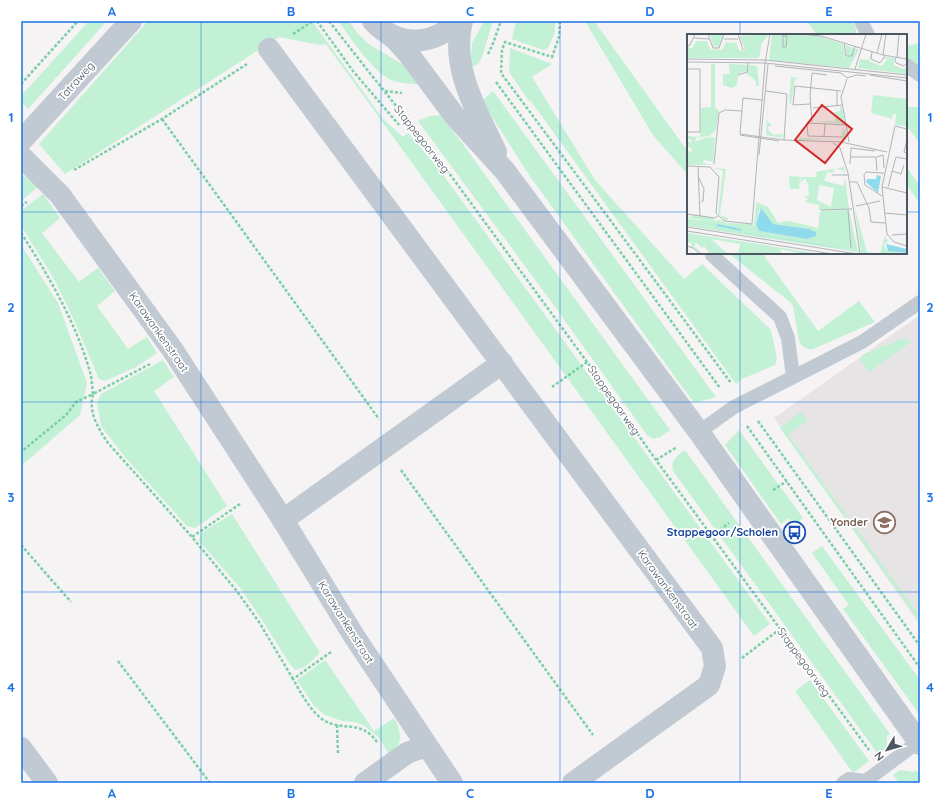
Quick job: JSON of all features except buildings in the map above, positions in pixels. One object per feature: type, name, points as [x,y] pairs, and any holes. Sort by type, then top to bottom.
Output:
[{"type":"street","name":"Tatraweg","points":[[21,141],[131,21]]},
{"type":"street","points":[[373,21],[378,27],[397,41],[407,52],[454,115],[505,171],[699,432],[919,743]]},
{"type":"street","points":[[390,35],[416,41],[428,40],[439,36],[450,29],[458,21]]},
{"type":"street","points":[[462,21],[458,46],[464,81],[505,171]]},
{"type":"street","name":"Karawankenstraat","points":[[269,49],[712,648],[715,666],[709,685],[573,783]]},
{"type":"street","name":"Karawankenstraat","points":[[21,156],[60,195],[172,349],[283,520],[354,636],[452,783]]},
{"type":"street","points":[[283,520],[502,363]]},
{"type":"street","points":[[365,783],[407,753],[426,746]]},
{"type":"street","points":[[21,748],[47,783]]},
{"type":"lane","points":[[861,21],[868,34]]},
{"type":"lane","points":[[907,66],[920,75]]},
{"type":"lane","points":[[712,255],[780,317],[788,338],[793,377]]},
{"type":"lane","points":[[699,432],[739,404],[862,342],[920,302]]},
{"type":"lane","points":[[843,783],[849,779],[864,782],[919,743]]},
{"type":"path","points":[[21,84],[78,21]]},
{"type":"path","points":[[49,184],[162,119],[313,21]]},
{"type":"path","points":[[317,21],[353,71],[399,125]]},
{"type":"path","name":"Stappegoorweg","points":[[329,21],[438,158],[587,362],[656,460],[882,768]]},
{"type":"path","points":[[486,58],[501,21]]},
{"type":"path","points":[[560,21],[559,37],[552,57],[505,42],[502,50],[502,73],[739,404],[920,668]]},
{"type":"path","points":[[494,79],[920,646]]},
{"type":"path","points":[[162,119],[610,757]]},
{"type":"path","points":[[21,233],[58,294],[76,334],[91,373],[93,394],[92,412],[98,428],[108,443],[192,537],[236,590],[259,622],[312,708],[323,719],[337,725],[363,728],[372,734],[393,763]]},
{"type":"path","points":[[21,452],[66,416],[76,402],[146,367],[172,349]]},
{"type":"path","points":[[530,402],[587,362]]},
{"type":"path","points":[[192,537],[263,489]]},
{"type":"path","points":[[21,545],[71,602]]},
{"type":"path","points":[[715,666],[729,667],[780,630]]},
{"type":"path","points":[[293,679],[354,636]]},
{"type":"path","points":[[118,661],[210,783]]},
{"type":"path","points":[[337,725],[338,754]]},
{"type":"shaded area","name":"Yonder","points":[[920,315],[920,625],[774,418]]},
{"type":"green space","points":[[89,21],[107,21],[28,109],[21,102],[21,96]]},
{"type":"green space","points":[[148,21],[214,21],[214,23],[235,21],[312,21],[383,119],[403,137],[408,133],[438,168],[770,624],[754,636],[326,44],[320,45],[279,37],[65,174],[39,144]]},
{"type":"green space","points":[[338,21],[349,21],[357,33],[370,45],[402,64],[419,84],[397,82],[384,76],[362,54]]},
{"type":"green space","points":[[484,21],[493,21],[482,57],[478,64],[470,68],[472,43]]},
{"type":"green space","points":[[516,21],[555,21],[555,32],[548,48],[543,50],[512,39]]},
{"type":"green space","points":[[585,21],[594,21],[687,151],[687,174],[653,135]]},
{"type":"green space","points":[[807,21],[852,21],[856,28],[854,34],[816,34]]},
{"type":"green space","points":[[920,43],[920,67],[907,58],[907,46]]},
{"type":"green space","points":[[510,48],[552,64],[532,77],[595,180],[684,279],[702,264],[771,330],[777,359],[775,365],[742,379],[736,384],[509,72]]},
{"type":"green space","points":[[493,91],[716,397],[694,403],[529,175],[482,101]]},
{"type":"green space","points":[[907,107],[920,107],[920,144],[907,126]]},
{"type":"green space","points":[[441,115],[670,430],[660,437],[653,439],[647,435],[418,121],[430,116]]},
{"type":"green space","points":[[907,167],[917,182],[920,181],[920,204],[907,185]]},
{"type":"green space","points":[[21,175],[38,187],[21,201]]},
{"type":"green space","points":[[43,194],[60,218],[42,233],[79,282],[98,268],[115,291],[97,306],[128,349],[147,337],[157,353],[136,367],[105,381],[99,379],[74,320],[53,277],[21,226],[21,211]]},
{"type":"green space","points":[[21,245],[58,303],[87,383],[80,415],[21,466]]},
{"type":"green space","points":[[729,254],[763,254],[818,331],[859,301],[875,322],[813,349],[809,349],[805,348],[799,341],[793,306],[790,302]]},
{"type":"green space","points":[[904,338],[911,342],[869,372],[860,360],[862,355]]},
{"type":"green space","points":[[163,360],[174,377],[154,391],[227,506],[195,528],[187,526],[124,456],[101,426],[97,403],[101,394]]},
{"type":"green space","points":[[801,412],[807,420],[788,435],[920,616],[920,622],[780,428]]},
{"type":"green space","points":[[739,430],[803,518],[795,525],[789,518],[781,524],[725,445]]},
{"type":"green space","points":[[685,450],[890,734],[887,736],[887,748],[878,754],[673,471],[673,461]]},
{"type":"green space","points":[[232,514],[320,653],[305,667],[295,670],[289,663],[241,589],[199,541],[201,533]]},
{"type":"green space","points":[[822,546],[920,680],[920,715],[843,609],[849,605],[812,553]]},
{"type":"green space","points":[[325,660],[374,731],[394,718],[399,728],[400,740],[394,751],[389,754],[379,738],[366,727],[356,722],[342,721],[325,715],[314,706],[297,680]]},
{"type":"green space","points":[[810,680],[869,761],[853,773],[795,691]]},
{"type":"green space","points":[[900,770],[913,772],[916,770],[920,776],[920,783],[899,783],[893,775]]},
{"type":"place","name":"Yonder","points":[[884,522]]},
{"type":"place","name":"Stappegoor/Scholen","points":[[794,532]]}]
